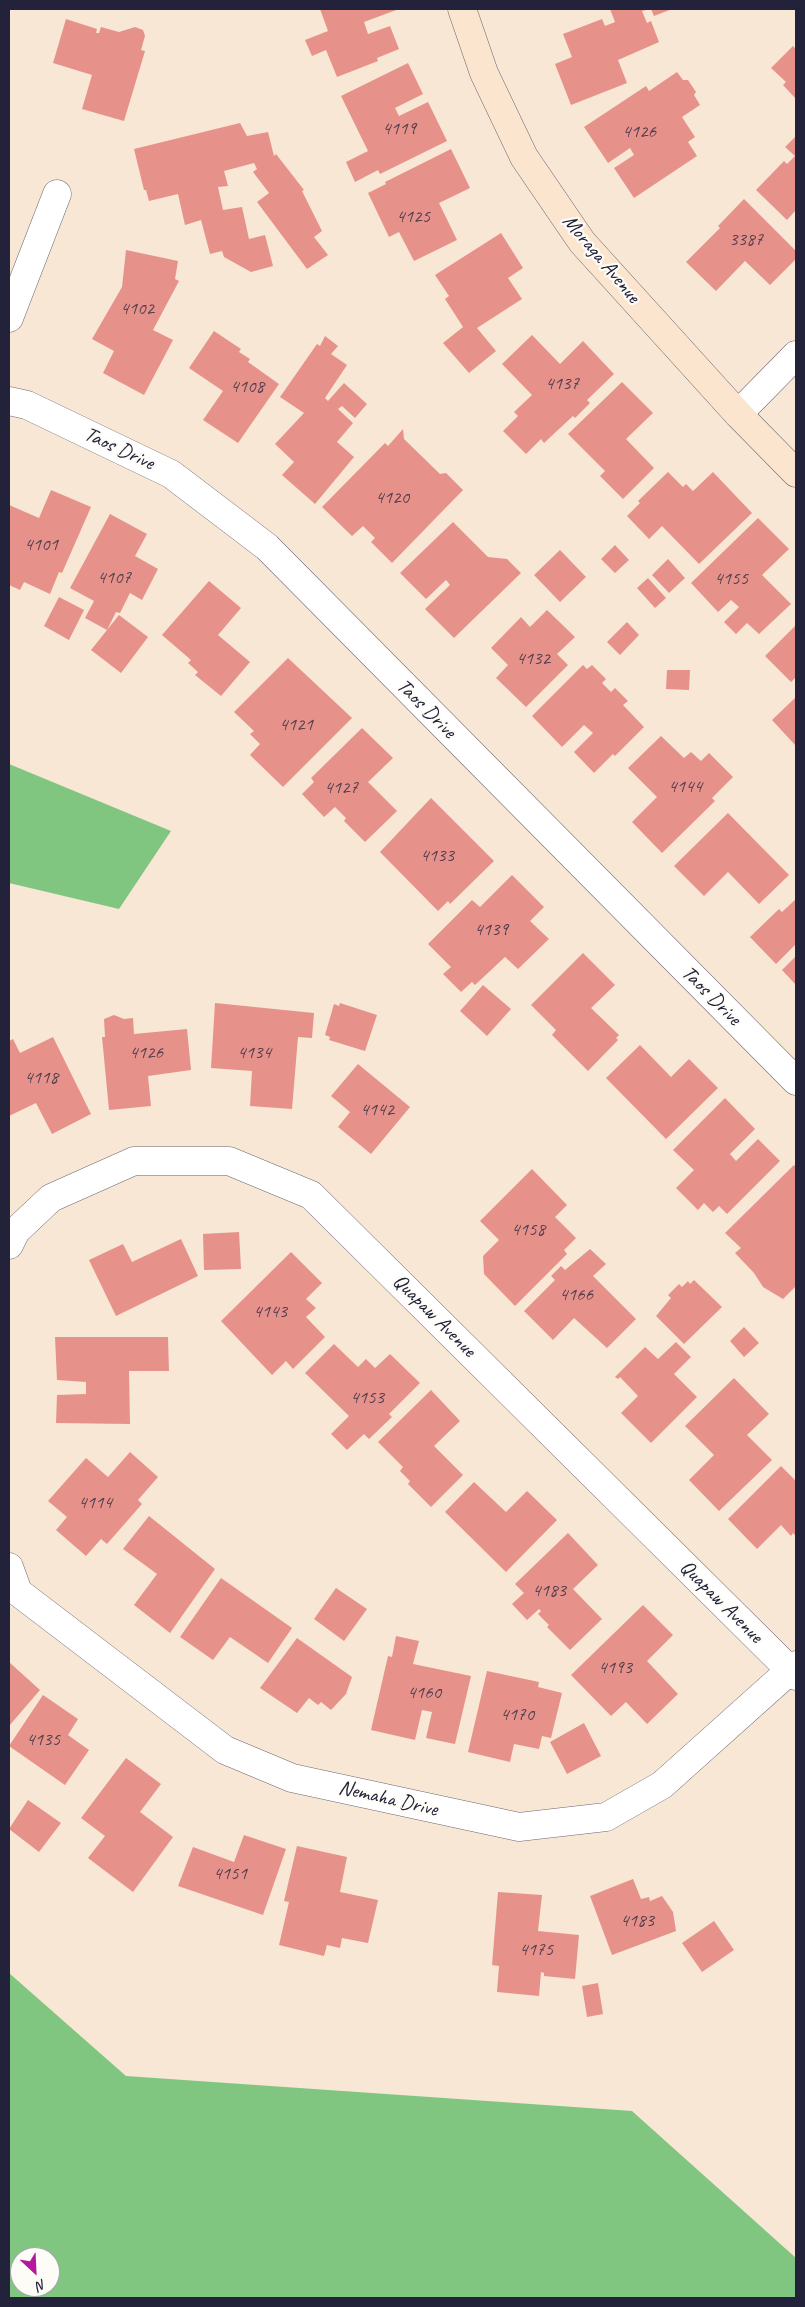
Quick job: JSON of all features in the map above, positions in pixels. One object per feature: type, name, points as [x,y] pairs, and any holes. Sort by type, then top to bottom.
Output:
[{"type":"main road","name":"Moraga Avenue","points":[[462,9],[484,73],[524,157],[582,242],[738,414],[796,473]]},
{"type":"street","points":[[9,318],[57,194]]},
{"type":"street","points":[[738,414],[796,355]]},
{"type":"street","name":"Taos Drive","points":[[9,401],[26,405],[171,474],[267,547],[796,1081]]},
{"type":"street","name":"Quapaw Avenue","points":[[9,1245],[16,1231],[51,1198],[134,1161],[229,1161],[311,1195],[794,1671]]},
{"type":"street","name":"Nemaha Drive","points":[[9,1567],[18,1592],[225,1750],[292,1778],[519,1827],[606,1817],[662,1785],[794,1671]]},
{"type":"green space","points":[[9,764],[171,831],[119,909],[9,883]]},
{"type":"green space","points":[[9,1973],[126,2076],[632,2111],[796,2258],[796,2298],[9,2298]]},
{"type":"building","points":[[320,9],[399,9],[364,22],[368,34],[390,26],[399,49],[377,58],[378,61],[337,77],[326,50],[312,56],[305,40],[328,31]]},
{"type":"building","points":[[610,9],[650,9],[642,11],[647,23],[651,21],[659,42],[618,60],[627,83],[571,105],[555,64],[572,57],[563,34],[602,19],[605,26],[615,22]]},
{"type":"building","points":[[651,9],[672,9],[654,16]]},
{"type":"building","points":[[66,19],[97,29],[96,33],[99,33],[101,27],[119,32],[135,27],[143,30],[145,36],[141,50],[145,51],[124,121],[82,109],[92,75],[53,63]]},
{"type":"building","points":[[793,46],[796,49],[796,99],[783,85],[786,82],[771,68]]},
{"type":"building","points":[[408,63],[423,94],[395,108],[399,116],[428,102],[447,141],[380,174],[378,170],[355,182],[346,162],[368,151],[341,96]]},
{"type":"building","points":[[677,72],[683,80],[688,80],[696,92],[694,95],[700,105],[682,117],[695,137],[688,142],[697,156],[634,198],[614,168],[634,155],[630,148],[608,163],[584,127],[646,86],[649,91]]},
{"type":"building","points":[[240,123],[247,136],[268,132],[274,156],[276,154],[304,190],[302,191],[322,231],[314,237],[328,255],[307,269],[257,202],[269,193],[253,172],[257,169],[254,163],[224,171],[228,186],[218,187],[223,210],[242,207],[249,239],[265,235],[273,266],[251,272],[224,257],[222,251],[210,254],[201,220],[185,225],[178,194],[149,201],[146,190],[144,190],[134,149]]},
{"type":"building","points":[[796,136],[796,210],[787,220],[756,190],[784,161],[787,164],[795,156],[785,147]]},
{"type":"building","points":[[451,149],[470,188],[439,203],[457,240],[414,261],[399,232],[389,237],[368,193],[386,184],[385,182]]},
{"type":"building","points":[[744,199],[796,251],[796,259],[770,285],[745,261],[716,291],[686,262],[720,228],[718,226]]},
{"type":"building","points":[[501,233],[523,268],[508,278],[522,299],[477,328],[496,351],[469,373],[443,343],[463,327],[445,299],[449,296],[435,275]]},
{"type":"building","points":[[126,250],[178,261],[175,279],[179,281],[153,330],[173,340],[144,395],[103,373],[114,351],[92,339],[122,287]]},
{"type":"building","points":[[214,331],[241,349],[239,352],[250,359],[248,362],[279,384],[238,443],[203,420],[223,391],[189,368]]},
{"type":"building","points":[[532,335],[560,364],[583,341],[614,374],[587,400],[590,403],[575,418],[573,416],[544,443],[541,439],[526,454],[503,431],[518,416],[514,412],[532,395],[502,364]]},
{"type":"building","points":[[325,336],[338,346],[331,354],[347,365],[325,398],[328,401],[344,383],[367,404],[355,418],[342,406],[338,409],[353,423],[337,442],[354,457],[315,504],[282,475],[294,462],[275,444],[304,413],[280,397],[317,344],[320,346]]},
{"type":"building","points":[[622,382],[653,413],[626,439],[654,468],[623,499],[600,476],[605,471],[568,434]]},
{"type":"building","points":[[403,429],[404,439],[440,474],[446,473],[463,490],[392,563],[371,542],[375,538],[363,526],[352,536],[322,507],[385,443],[388,446]]},
{"type":"building","points":[[668,472],[683,487],[686,484],[693,491],[713,472],[752,513],[699,564],[662,526],[649,539],[627,516],[640,503],[638,501]]},
{"type":"building","points":[[51,490],[91,507],[62,573],[59,572],[50,594],[24,582],[20,590],[9,585],[9,505],[39,518]]},
{"type":"building","points":[[110,514],[147,534],[135,556],[158,569],[142,600],[130,593],[120,613],[116,612],[107,630],[85,618],[94,601],[70,588]]},
{"type":"building","points":[[758,518],[789,549],[762,575],[791,604],[759,634],[747,623],[736,634],[724,622],[739,607],[731,600],[718,612],[691,583]]},
{"type":"building","points":[[453,522],[488,557],[507,559],[521,573],[454,638],[425,609],[450,585],[446,580],[426,599],[400,573]]},
{"type":"building","points":[[615,545],[629,560],[615,573],[601,559]]},
{"type":"building","points":[[560,550],[586,577],[560,602],[534,575]]},
{"type":"building","points":[[668,559],[685,578],[669,593],[652,575]]},
{"type":"building","points":[[648,578],[666,598],[655,608],[637,588]]},
{"type":"building","points":[[209,581],[241,608],[218,635],[250,662],[221,696],[195,675],[198,672],[188,663],[191,660],[162,635]]},
{"type":"building","points":[[59,597],[84,610],[69,640],[44,626]]},
{"type":"building","points":[[547,610],[575,637],[557,654],[568,665],[526,707],[496,678],[508,665],[491,648],[521,617],[530,627]]},
{"type":"building","points":[[119,615],[148,637],[121,673],[91,650]]},
{"type":"building","points":[[627,622],[639,635],[620,655],[607,642]]},
{"type":"building","points":[[796,625],[796,677],[791,682],[765,656]]},
{"type":"building","points":[[288,658],[352,718],[283,787],[250,755],[260,744],[250,734],[254,731],[234,712]]},
{"type":"building","points":[[583,665],[587,669],[592,665],[606,679],[602,683],[611,692],[615,688],[628,701],[623,705],[644,727],[615,756],[613,754],[594,773],[574,752],[593,733],[584,725],[562,747],[532,716]]},
{"type":"building","points":[[667,670],[690,670],[689,690],[666,689]]},
{"type":"building","points":[[796,697],[796,746],[772,720]]},
{"type":"building","points":[[362,728],[393,758],[368,782],[397,811],[365,842],[344,821],[346,818],[335,807],[324,817],[302,794],[314,782],[311,778]]},
{"type":"building","points":[[661,736],[684,758],[691,752],[701,761],[709,753],[733,777],[712,798],[715,801],[662,853],[632,822],[657,797],[628,768]]},
{"type":"building","points":[[431,798],[494,861],[450,904],[448,901],[438,911],[380,852]]},
{"type":"building","points":[[728,813],[789,875],[759,904],[728,872],[704,896],[674,866]]},
{"type":"building","points":[[512,875],[544,907],[530,921],[549,939],[518,969],[505,957],[475,985],[472,982],[461,992],[443,974],[451,967],[428,944],[472,900],[480,907]]},
{"type":"building","points":[[796,899],[796,944],[776,964],[750,937],[779,909],[782,912]]},
{"type":"building","points":[[583,953],[615,985],[591,1008],[619,1035],[616,1038],[618,1040],[588,1071],[552,1035],[556,1030],[531,1005]]},
{"type":"building","points":[[796,956],[796,985],[782,970]]},
{"type":"building","points":[[483,985],[511,1009],[487,1036],[460,1011]]},
{"type":"building","points":[[215,1003],[314,1013],[312,1038],[298,1037],[292,1109],[250,1106],[252,1071],[211,1068]]},
{"type":"building","points":[[340,1003],[377,1015],[365,1051],[329,1040],[330,1037],[325,1035],[334,1004],[339,1006]]},
{"type":"building","points":[[114,1015],[124,1019],[133,1018],[134,1034],[187,1029],[191,1070],[148,1076],[151,1106],[109,1110],[102,1037],[105,1037],[104,1019]]},
{"type":"building","points":[[53,1037],[91,1114],[52,1134],[36,1103],[9,1116],[9,1041],[13,1039],[20,1053]]},
{"type":"building","points":[[640,1045],[671,1077],[689,1059],[718,1088],[666,1139],[606,1078]]},
{"type":"building","points":[[358,1064],[410,1107],[371,1154],[338,1127],[350,1112],[331,1096]]},
{"type":"building","points":[[725,1098],[755,1129],[730,1154],[736,1161],[758,1139],[780,1161],[727,1214],[719,1206],[713,1212],[704,1203],[698,1210],[676,1188],[694,1170],[673,1150]]},
{"type":"building","points":[[794,1165],[796,1167],[796,1286],[783,1299],[763,1287],[754,1273],[735,1253],[741,1248],[725,1233]]},
{"type":"building","points":[[532,1169],[567,1205],[555,1217],[576,1238],[564,1250],[567,1254],[515,1306],[484,1274],[483,1256],[499,1240],[480,1221]]},
{"type":"building","points":[[239,1232],[241,1269],[204,1270],[203,1234]]},
{"type":"building","points":[[181,1239],[198,1276],[116,1316],[89,1260],[123,1244],[132,1262]]},
{"type":"building","points":[[590,1249],[606,1264],[593,1276],[636,1319],[607,1348],[574,1318],[553,1340],[524,1311],[555,1280],[551,1276],[561,1266],[565,1270]]},
{"type":"building","points":[[291,1252],[322,1283],[306,1299],[316,1308],[306,1317],[325,1337],[293,1369],[286,1361],[272,1375],[221,1321]]},
{"type":"building","points":[[694,1280],[722,1307],[684,1344],[656,1316],[671,1298],[668,1295],[679,1284],[682,1287],[688,1281],[690,1284]]},
{"type":"building","points":[[744,1327],[759,1343],[744,1357],[730,1341]]},
{"type":"building","points":[[55,1337],[168,1337],[169,1371],[129,1371],[130,1424],[56,1423],[57,1395],[86,1394],[86,1382],[57,1380]]},
{"type":"building","points":[[676,1342],[691,1357],[674,1374],[697,1397],[651,1443],[621,1413],[638,1396],[620,1377],[618,1379],[615,1377],[645,1347],[658,1359]]},
{"type":"building","points":[[334,1344],[358,1367],[366,1359],[375,1368],[390,1354],[420,1383],[389,1414],[392,1417],[369,1439],[364,1434],[347,1450],[331,1434],[349,1416],[305,1373]]},
{"type":"building","points":[[734,1378],[769,1414],[747,1435],[772,1460],[719,1511],[689,1480],[714,1455],[685,1426]]},
{"type":"building","points":[[431,1390],[460,1421],[434,1446],[463,1475],[431,1507],[408,1484],[410,1481],[400,1471],[403,1467],[378,1442]]},
{"type":"building","points":[[130,1452],[158,1477],[138,1500],[142,1504],[107,1544],[101,1539],[86,1556],[56,1530],[67,1517],[48,1501],[86,1458],[108,1477]]},
{"type":"building","points":[[781,1466],[796,1481],[796,1536],[793,1533],[791,1536],[781,1525],[757,1549],[728,1519]]},
{"type":"building","points":[[474,1482],[506,1512],[527,1491],[557,1520],[506,1572],[445,1512]]},
{"type":"building","points":[[149,1516],[215,1569],[170,1633],[134,1605],[157,1574],[123,1549]]},
{"type":"building","points":[[568,1533],[598,1565],[573,1589],[602,1619],[570,1650],[547,1627],[549,1625],[538,1614],[541,1611],[539,1609],[527,1620],[512,1604],[524,1593],[515,1584]]},
{"type":"building","points":[[221,1578],[292,1628],[268,1663],[230,1637],[213,1660],[180,1637]]},
{"type":"building","points":[[336,1588],[367,1609],[344,1641],[314,1619]]},
{"type":"building","points":[[643,1605],[673,1635],[647,1661],[678,1694],[647,1724],[626,1702],[611,1716],[571,1675]]},
{"type":"building","points":[[396,1636],[419,1641],[413,1664],[471,1676],[455,1744],[426,1738],[432,1712],[422,1710],[415,1740],[371,1730],[388,1656],[392,1657]]},
{"type":"building","points":[[297,1638],[352,1677],[346,1694],[331,1710],[321,1702],[318,1705],[309,1698],[297,1713],[260,1688]]},
{"type":"building","points":[[9,1662],[40,1690],[9,1726]]},
{"type":"building","points":[[487,1671],[539,1682],[538,1687],[562,1693],[551,1738],[542,1736],[539,1749],[514,1744],[510,1762],[468,1752]]},
{"type":"building","points":[[43,1695],[78,1719],[68,1735],[89,1750],[65,1785],[9,1746]]},
{"type":"building","points":[[584,1723],[601,1756],[567,1774],[550,1742]]},
{"type":"building","points":[[126,1758],[161,1784],[140,1812],[173,1837],[133,1892],[88,1858],[105,1836],[81,1818]]},
{"type":"building","points":[[28,1800],[61,1823],[39,1852],[9,1829]]},
{"type":"building","points":[[244,1835],[286,1849],[263,1915],[178,1886],[193,1847],[234,1862]]},
{"type":"building","points":[[297,1846],[347,1857],[340,1892],[378,1900],[368,1943],[342,1938],[340,1948],[327,1945],[324,1956],[279,1945],[289,1902],[284,1901]]},
{"type":"building","points":[[633,1879],[641,1899],[649,1897],[650,1901],[662,1896],[673,1912],[676,1931],[612,1955],[590,1896]]},
{"type":"building","points":[[498,1892],[542,1895],[538,1931],[579,1935],[575,1979],[544,1976],[544,1973],[541,1972],[539,1996],[497,1992],[499,1966],[492,1965]]},
{"type":"building","points":[[714,1921],[734,1950],[702,1972],[682,1943]]},
{"type":"building","points":[[598,1983],[603,2014],[587,2017],[582,1986]]}]
